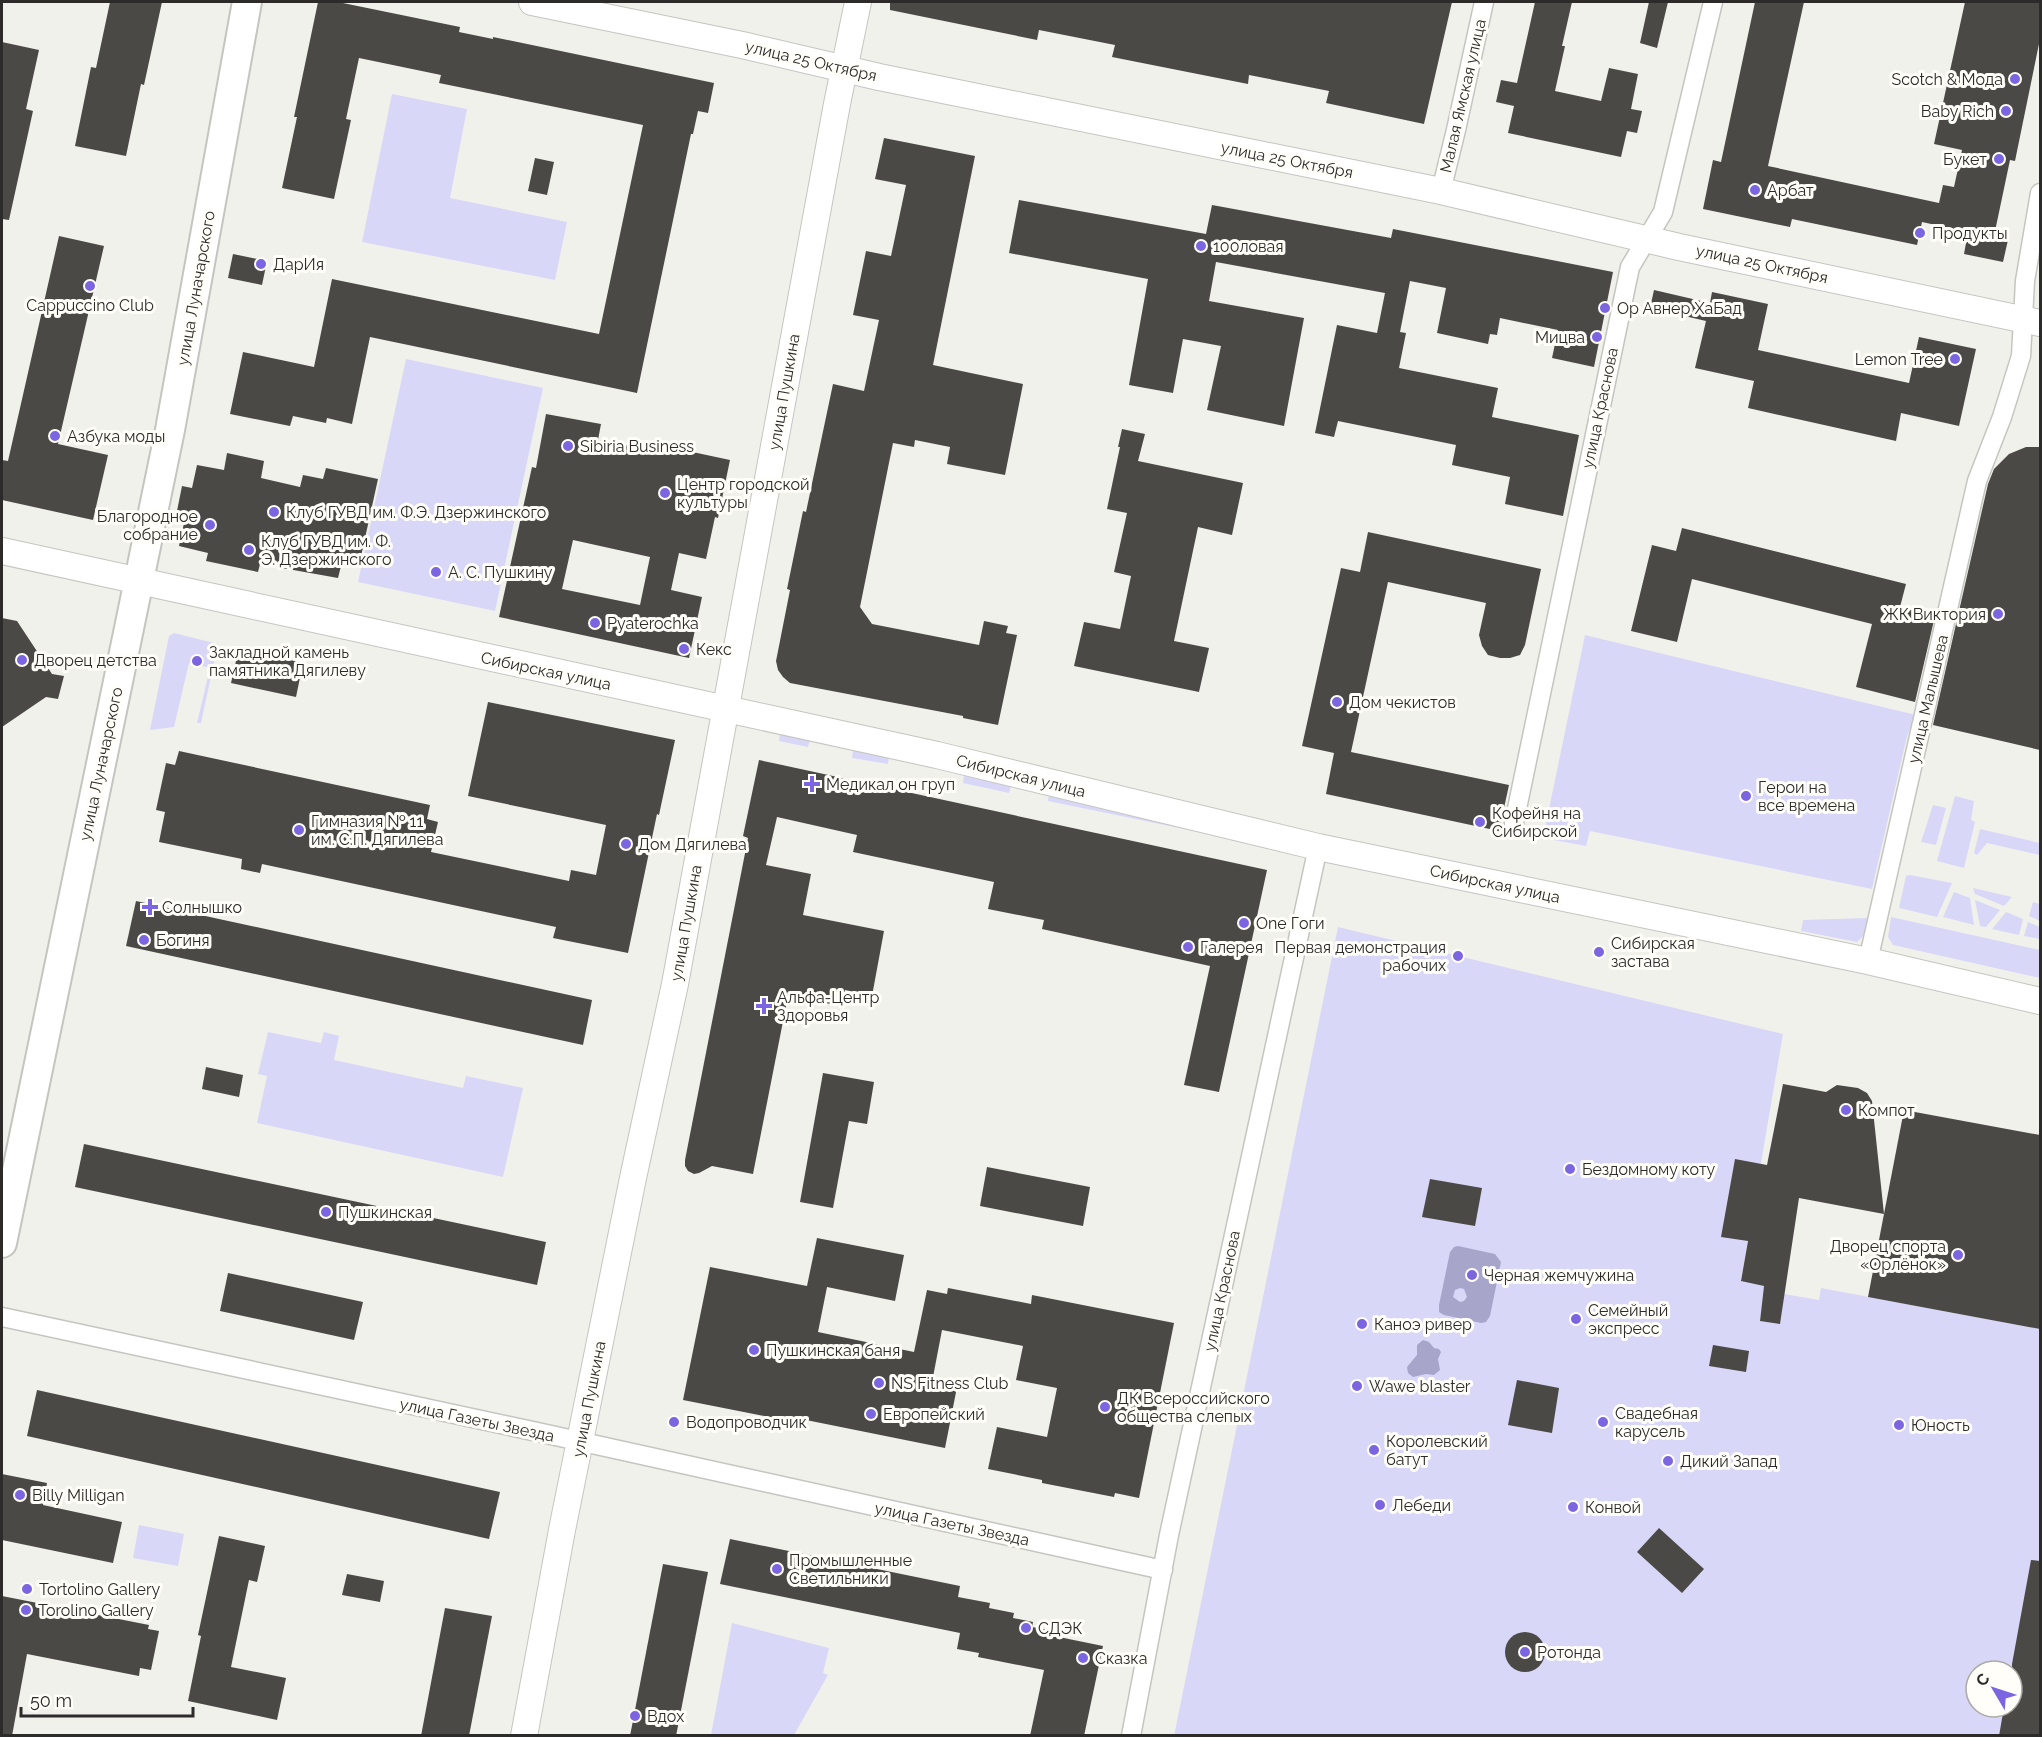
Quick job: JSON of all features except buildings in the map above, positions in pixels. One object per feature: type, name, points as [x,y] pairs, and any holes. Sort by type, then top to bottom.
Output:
[{"type":"main road","name":"улица Луначарского","points":[[2,1243],[170,430],[248,2]]},
{"type":"main road","name":"улица 25 Октября","points":[[532,2],[1441,191],[1647,239],[2032,321]]},
{"type":"main road","name":"улица Пушкина","points":[[524,1736],[633,1178],[675,984],[858,2]]},
{"type":"main road","name":"Сибирская улица","points":[[2,551],[937,755],[1318,847],[1868,961],[2040,1000]]},
{"type":"street","name":"Малая Ямская улица","points":[[1441,191],[1484,2]]},
{"type":"street","name":"улица Краснова","points":[[1514,823],[1630,267],[1663,212],[1713,2]]},
{"type":"street","name":"улица Малышева","points":[[1868,961],[1977,481],[2002,417],[2032,321],[2025,281],[2040,193]]},
{"type":"street","name":"улица Краснова","points":[[1131,1736],[1163,1570],[1318,847]]},
{"type":"street","name":"улица Газеты Звезда","points":[[2,1317],[1163,1570]]},
{"type":"shaded area","points":[[392,94],[467,109],[450,198],[567,222],[555,280],[362,242]]},
{"type":"shaded area","points":[[406,359],[543,388],[495,611],[358,582]]},
{"type":"shaded area","points":[[174,633],[218,644],[201,723],[197,723],[210,668],[189,663],[174,727],[150,730],[169,636]]},
{"type":"shaded area","points":[[1585,635],[1916,715],[1907,736],[1872,889],[1590,831],[1586,846],[1543,838]]},
{"type":"shaded area","points":[[780,733],[810,740],[808,747],[779,741]]},
{"type":"shaded area","points":[[853,750],[889,757],[888,764],[852,758]]},
{"type":"shaded area","points":[[964,775],[1011,786],[1009,793],[963,783]]},
{"type":"shaded area","points":[[1049,794],[1267,846],[1048,801]]},
{"type":"shaded area","points":[[1955,796],[1974,801],[1971,820],[1975,822],[1964,868],[1937,861]]},
{"type":"shaded area","points":[[1933,805],[1946,808],[1936,845],[1921,842]]},
{"type":"shaded area","points":[[1980,829],[2040,843],[2040,855],[1987,843],[1977,855],[1974,853]]},
{"type":"shaded area","points":[[1906,876],[1952,883],[1937,917],[1899,908]]},
{"type":"shaded area","points":[[1973,888],[2012,897],[2004,906],[1975,894]]},
{"type":"shaded area","points":[[1954,892],[1970,898],[1974,925],[1943,917]]},
{"type":"shaded area","points":[[1975,900],[2000,910],[1986,927],[1980,926]]},
{"type":"shaded area","points":[[2033,902],[2040,904],[2040,921],[2029,916]]},
{"type":"shaded area","points":[[2006,912],[2023,919],[2019,935],[1992,929]]},
{"type":"shaded area","points":[[1891,917],[2040,950],[2040,978],[1893,945],[1888,937]]},
{"type":"shaded area","points":[[1869,918],[1865,934],[1857,942],[1801,931],[1803,920]]},
{"type":"shaded area","points":[[2028,922],[2040,927],[2040,939],[2024,936]]},
{"type":"shaded area","points":[[1338,927],[1783,1034],[1741,1280],[1764,1286],[1760,1321],[1780,1323],[1784,1294],[1819,1300],[1821,1288],[2040,1329],[2040,1735],[1174,1736]]},
{"type":"shaded area","points":[[268,1032],[321,1043],[324,1032],[339,1036],[334,1060],[463,1088],[466,1076],[523,1088],[503,1177],[257,1123],[267,1076],[258,1074]]},
{"type":"shaded area","name":"Черная жемчужина","points":[[1454,1247],[1495,1254],[1501,1262],[1490,1316],[1486,1322],[1481,1323],[1439,1312],[1450,1252]],"holes":[[[1464,1289],[1467,1297],[1460,1302],[1453,1297],[1455,1290]]]},
{"type":"shaded area","points":[[1423,1340],[1441,1352],[1438,1359],[1440,1370],[1434,1375],[1413,1377],[1408,1373],[1407,1367],[1417,1355],[1417,1345]]},
{"type":"shaded area","points":[[139,1525],[184,1534],[178,1566],[133,1558]]},
{"type":"shaded area","points":[[732,1623],[829,1648],[823,1673],[828,1675],[794,1735],[711,1735]]},
{"type":"place","name":"Scotch & Мода","points":[[2015,79]]},
{"type":"place","name":"Baby Rich","points":[[2006,111]]},
{"type":"place","name":"Букет","points":[[1999,159]]},
{"type":"place","name":"Арбат","points":[[1755,190]]},
{"type":"place","name":"Продукты","points":[[1920,233]]},
{"type":"place","name":"100ловая","points":[[1201,246]]},
{"type":"place","name":"ДарИя","points":[[261,264]]},
{"type":"place","name":"Cappuccino Club","points":[[90,286]]},
{"type":"place","name":"Ор Авнер ХаБад","points":[[1605,308]]},
{"type":"place","name":"Мицва","points":[[1597,337]]},
{"type":"place","name":"Lemon Tree","points":[[1955,359]]},
{"type":"place","name":"Азбука моды","points":[[55,436]]},
{"type":"place","name":"Sibiria Business","points":[[568,446]]},
{"type":"place","name":"Центр городской культуры","points":[[665,493]]},
{"type":"place","name":"Клуб ГУВД им. Ф.Э. Дзержинского","points":[[274,512]]},
{"type":"place","name":"Благородное собрание","points":[[210,525]]},
{"type":"place","name":"Клуб ГУВД им. Ф. Э. Дзержинского","points":[[249,550]]},
{"type":"place","name":"А. С. Пушкину","points":[[436,572]]},
{"type":"place","name":"ЖК Виктория","points":[[1998,614]]},
{"type":"place","name":"Pyaterochka","points":[[595,623]]},
{"type":"place","name":"Кекс","points":[[684,649]]},
{"type":"place","name":"Дворец детства","points":[[22,660]]},
{"type":"place","name":"Закладной камень памятника Дягилеву","points":[[197,661]]},
{"type":"place","name":"Дом чекистов","points":[[1337,702]]},
{"type":"place","name":"Медикал он груп","points":[[812,784]]},
{"type":"place","name":"Герои на все времена","points":[[1746,796]]},
{"type":"place","name":"Кофейня на Сибирской","points":[[1480,822]]},
{"type":"place","name":"Гимназия № 11 им. С.П. Дягилева","points":[[299,830]]},
{"type":"place","name":"Дом Дягилева","points":[[626,844]]},
{"type":"place","name":"Солнышко","points":[[150,907]]},
{"type":"place","name":"One Гоги","points":[[1244,923]]},
{"type":"place","name":"Богиня","points":[[144,940]]},
{"type":"place","name":"Галерея","points":[[1188,947]]},
{"type":"place","name":"Сибирская застава","points":[[1599,952]]},
{"type":"place","name":"Первая демонстрация рабочих","points":[[1458,956]]},
{"type":"place","name":"Альфа-Центр Здоровья","points":[[764,1006]]},
{"type":"place","name":"Компот","points":[[1846,1110]]},
{"type":"place","name":"Бездомному коту","points":[[1570,1169]]},
{"type":"place","name":"Пушкинская","points":[[326,1212]]},
{"type":"place","name":"Дворец спорта «Орлёнок»","points":[[1958,1255]]},
{"type":"place","name":"Черная жемчужина","points":[[1472,1275]]},
{"type":"place","name":"Семейный экспресс","points":[[1576,1319]]},
{"type":"place","name":"Каноэ ривер","points":[[1362,1324]]},
{"type":"place","name":"Пушкинская баня","points":[[754,1350]]},
{"type":"place","name":"NS Fitness Club","points":[[879,1383]]},
{"type":"place","name":"Wawe blaster","points":[[1357,1386]]},
{"type":"place","name":"ДК Всероссийского общества слепых","points":[[1105,1407]]},
{"type":"place","name":"Европейский","points":[[871,1414]]},
{"type":"place","name":"Водопроводчик","points":[[674,1422]]},
{"type":"place","name":"Свадебная карусель","points":[[1603,1422]]},
{"type":"place","name":"Юность","points":[[1899,1425]]},
{"type":"place","name":"Королевский батут","points":[[1374,1450]]},
{"type":"place","name":"Дикий Запад","points":[[1668,1461]]},
{"type":"place","name":"Billy Milligan","points":[[20,1495]]},
{"type":"place","name":"Лебеди","points":[[1380,1505]]},
{"type":"place","name":"Конвой","points":[[1573,1507]]},
{"type":"place","name":"Промышленные Светильники","points":[[777,1569]]},
{"type":"place","name":"Tortolino Gallery","points":[[27,1589]]},
{"type":"place","name":"Torolino Gallery","points":[[26,1610]]},
{"type":"place","name":"СДЭК","points":[[1026,1628]]},
{"type":"place","name":"Ротонда","points":[[1525,1652]]},
{"type":"place","name":"Сказка","points":[[1083,1658]]},
{"type":"place","name":"Вдох","points":[[635,1716]]}]
